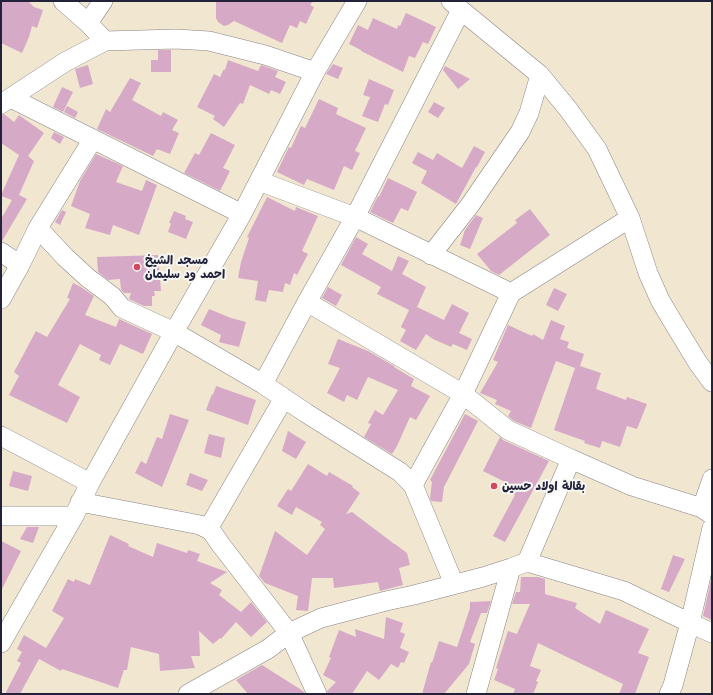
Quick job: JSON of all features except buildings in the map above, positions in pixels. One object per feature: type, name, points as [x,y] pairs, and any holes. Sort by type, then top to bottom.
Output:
[{"type":"street","points":[[63,1],[88,23],[105,41]]},
{"type":"street","points":[[88,23],[103,1]]},
{"type":"street","points":[[1,643],[77,509],[174,332],[242,214],[315,72],[357,1]]},
{"type":"street","points":[[263,384],[355,217],[456,5],[540,75],[568,109],[597,149],[630,218],[648,273],[660,300],[698,363],[712,382]]},
{"type":"street","points":[[6,101],[65,62],[105,41],[176,39],[209,40],[264,55],[315,72]]},
{"type":"street","points":[[431,254],[470,204],[520,132],[529,113],[540,75]]},
{"type":"street","points":[[6,101],[93,139],[242,214]]},
{"type":"street","points":[[1,299],[38,228],[93,139]]},
{"type":"street","points":[[259,181],[355,217],[511,293]]},
{"type":"street","points":[[412,485],[463,394],[511,293],[630,218]]},
{"type":"street","points":[[38,228],[65,257],[88,278],[112,296],[122,308],[174,332],[263,384],[400,472],[412,485],[454,584]]},
{"type":"street","points":[[1,252],[20,265]]},
{"type":"street","points":[[307,302],[463,394],[508,430],[632,486],[707,511],[712,479]]},
{"type":"street","points":[[208,529],[284,398]]},
{"type":"street","points":[[1,436],[90,483]]},
{"type":"street","points":[[476,694],[519,565],[571,459]]},
{"type":"street","points":[[1,516],[77,509],[190,523],[200,525],[208,529],[212,532],[289,633],[317,694]]},
{"type":"street","points":[[669,694],[673,685],[690,623],[712,528]]},
{"type":"street","points":[[188,694],[268,649],[289,633],[321,618],[454,584],[519,565],[624,591],[712,633]]},
{"type":"place","name":"مسجد الشيخ احمد ود سليمان","points":[[137,267]]},
{"type":"place","name":"بقالة اولاد حسين","points":[[494,486]]}]
